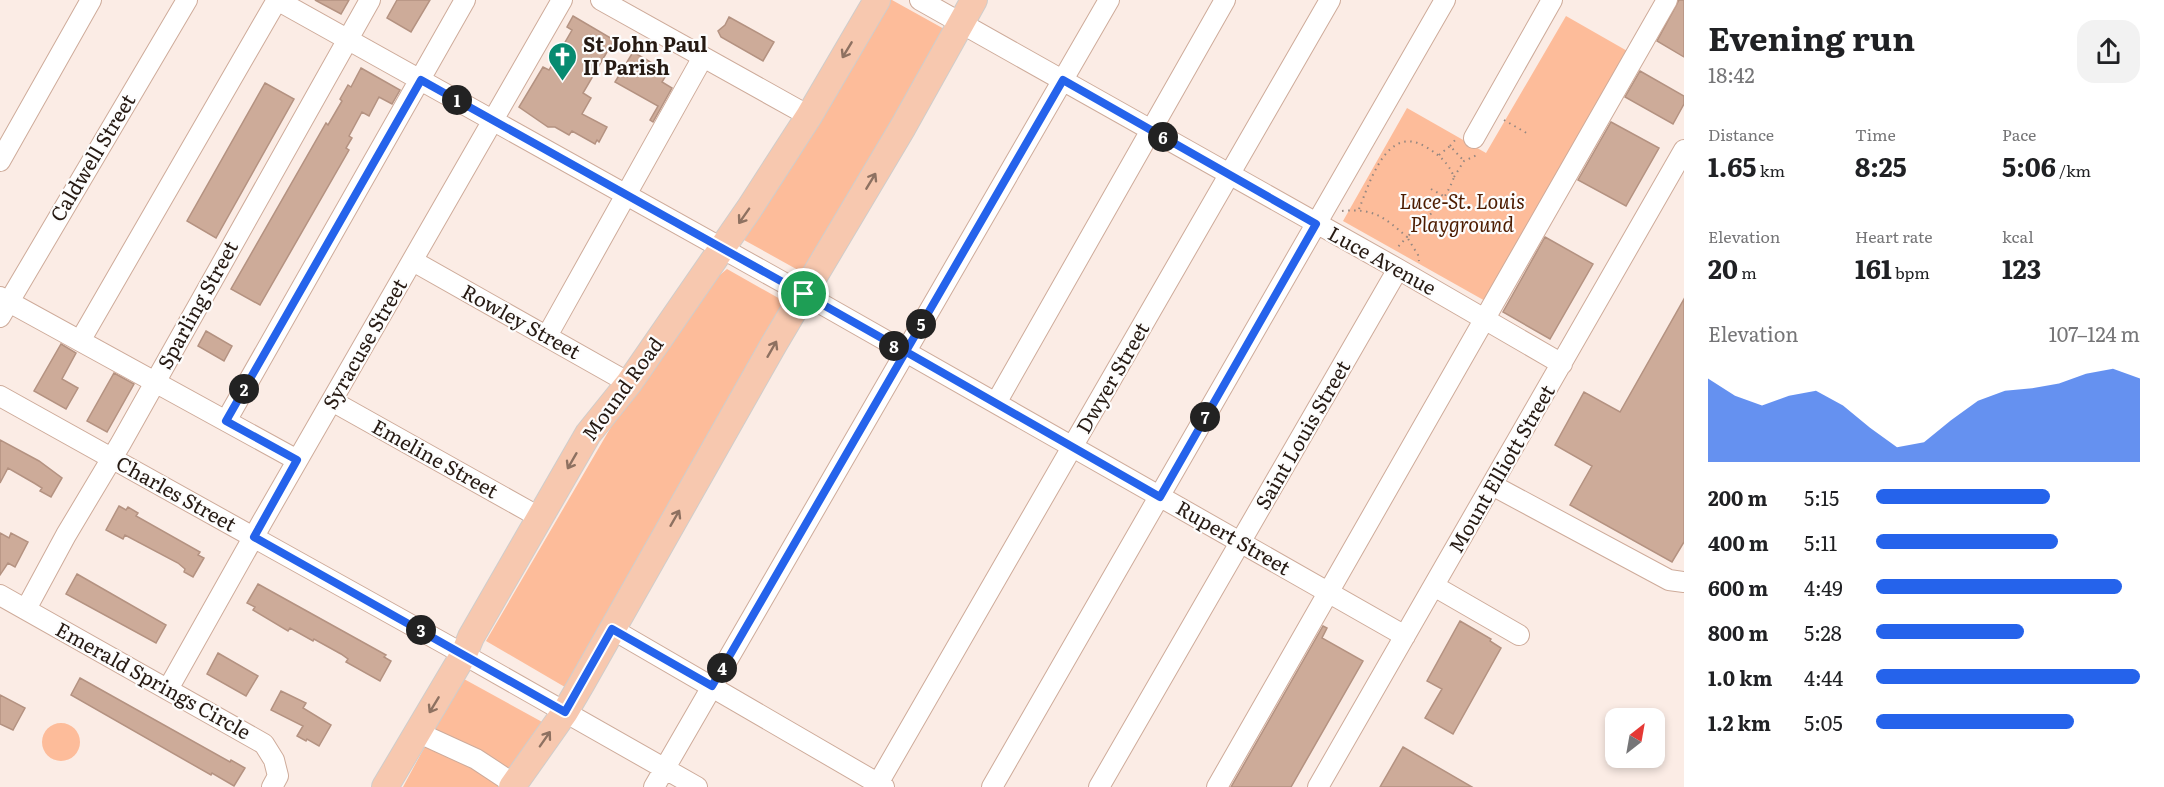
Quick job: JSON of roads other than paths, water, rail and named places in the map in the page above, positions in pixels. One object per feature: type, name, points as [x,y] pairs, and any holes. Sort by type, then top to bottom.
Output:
[{"type":"main road","name":"Mound Road","points":[[385,787],[464,654],[471,637],[588,434],[629,383],[722,248],[808,116],[877,0]]},
{"type":"main road","points":[[513,785],[565,712],[804,294],[903,128],[974,0]]},
{"type":"street","points":[[0,161],[91,0]]},
{"type":"street","name":"Caldwell Street","points":[[3,305],[187,0]]},
{"type":"street","points":[[80,340],[277,0]]},
{"type":"street","name":"Rupert Street","points":[[277,0],[804,294],[1405,636]]},
{"type":"street","name":"Sparling Street","points":[[26,609],[370,0]]},
{"type":"street","points":[[226,421],[465,0]]},
{"type":"street","name":"Syracuse Street","points":[[168,689],[562,0]]},
{"type":"street","points":[[601,0],[808,116]]},
{"type":"street","name":"Luce Avenue","points":[[920,0],[1562,364]]},
{"type":"street","points":[[654,787],[1109,0]]},
{"type":"street","points":[[996,403],[1225,0]]},
{"type":"street","name":"Dwyer Street","points":[[880,786],[1330,0]]},
{"type":"street","points":[[992,787],[1445,0]]},
{"type":"street","points":[[1471,142],[1552,0]]},
{"type":"street","points":[[1217,787],[1327,591],[1668,0]]},
{"type":"street","points":[[547,336],[703,57]]},
{"type":"street","name":"Mount Elliott Street","points":[[1318,787],[1684,150]]},
{"type":"street","name":"Rowley Street","points":[[413,261],[629,383]]},
{"type":"street","name":"Saint Louis Street","points":[[1098,787],[1398,270]]},
{"type":"street","points":[[3,305],[80,340],[297,460]]},
{"type":"street","name":"Charles Street","points":[[0,396],[464,654],[697,787]]},
{"type":"street","name":"Emeline Street","points":[[332,400],[539,517]]},
{"type":"street","points":[[1492,485],[1669,580],[1684,582]]},
{"type":"street","points":[[1434,586],[1519,635]]},
{"type":"street","name":"Emerald Springs Circle","points":[[0,595],[264,744],[274,760],[278,776],[272,787]]},
{"type":"street","points":[[612,629],[880,786]]},
{"type":"street","points":[[417,732],[476,759],[513,785]]},
{"type":"place","name":"St John Paul II Parish","points":[[562,82]]},
{"type":"park label","name":"Luce-St. Louis Playground","points":[[1462,214]]}]
